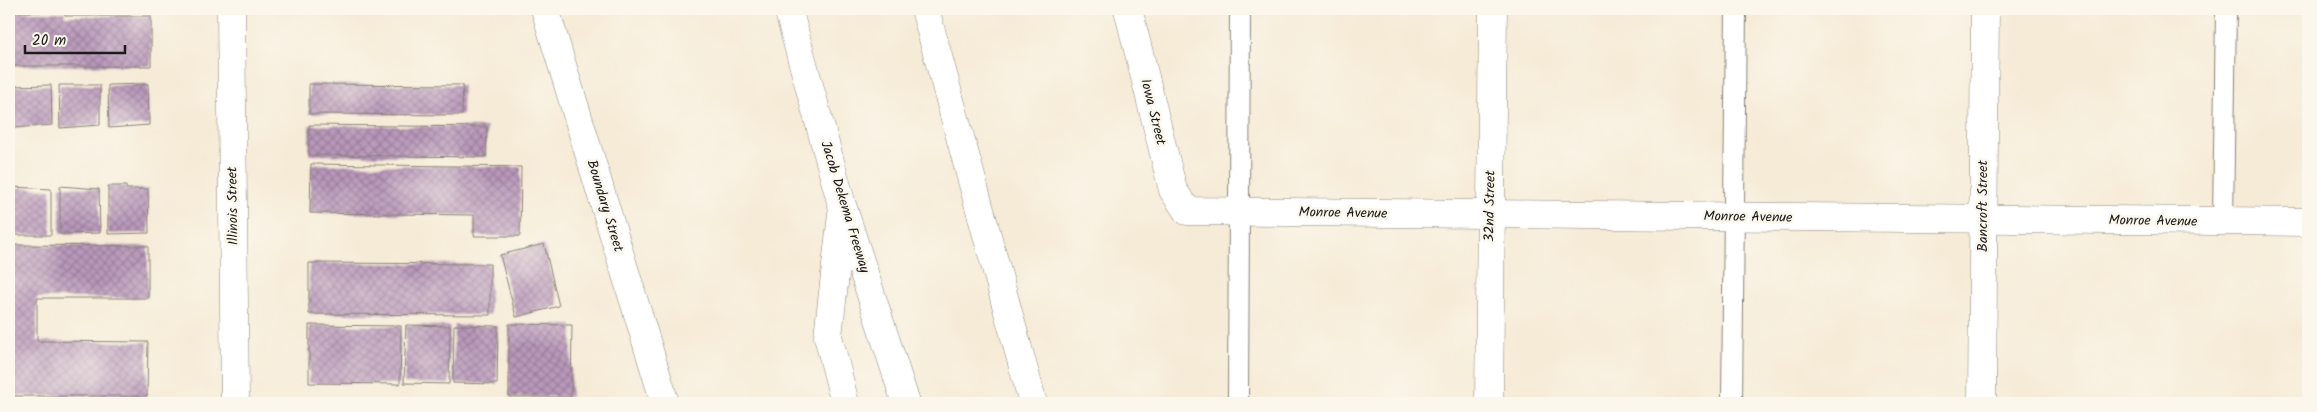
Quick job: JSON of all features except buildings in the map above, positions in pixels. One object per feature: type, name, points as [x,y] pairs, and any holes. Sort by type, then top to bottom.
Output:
[{"type":"main road","name":"Illinois Street","points":[[231,9],[235,403]]},
{"type":"main road","name":"Boundary Street","points":[[545,9],[665,403]]},
{"type":"main road","name":"Jacob Dekema Freeway","points":[[788,9],[842,205],[906,403]]},
{"type":"main road","points":[[925,9],[1033,403]]},
{"type":"main road","name":"Iowa Street","points":[[1128,9],[1173,190],[1187,211]]},
{"type":"main road","name":"32nd Street","points":[[1489,403],[1492,9]]},
{"type":"main road","name":"Bancroft Street","points":[[1982,403],[1984,9]]},
{"type":"main road","points":[[842,205],[828,336],[845,403]]},
{"type":"main road","name":"Monroe Avenue","points":[[1187,211],[2308,222]]},
{"type":"lane","points":[[1238,403],[1240,9]]},
{"type":"lane","points":[[1732,403],[1736,9]]},
{"type":"lane","points":[[2222,221],[2226,9]]}]
